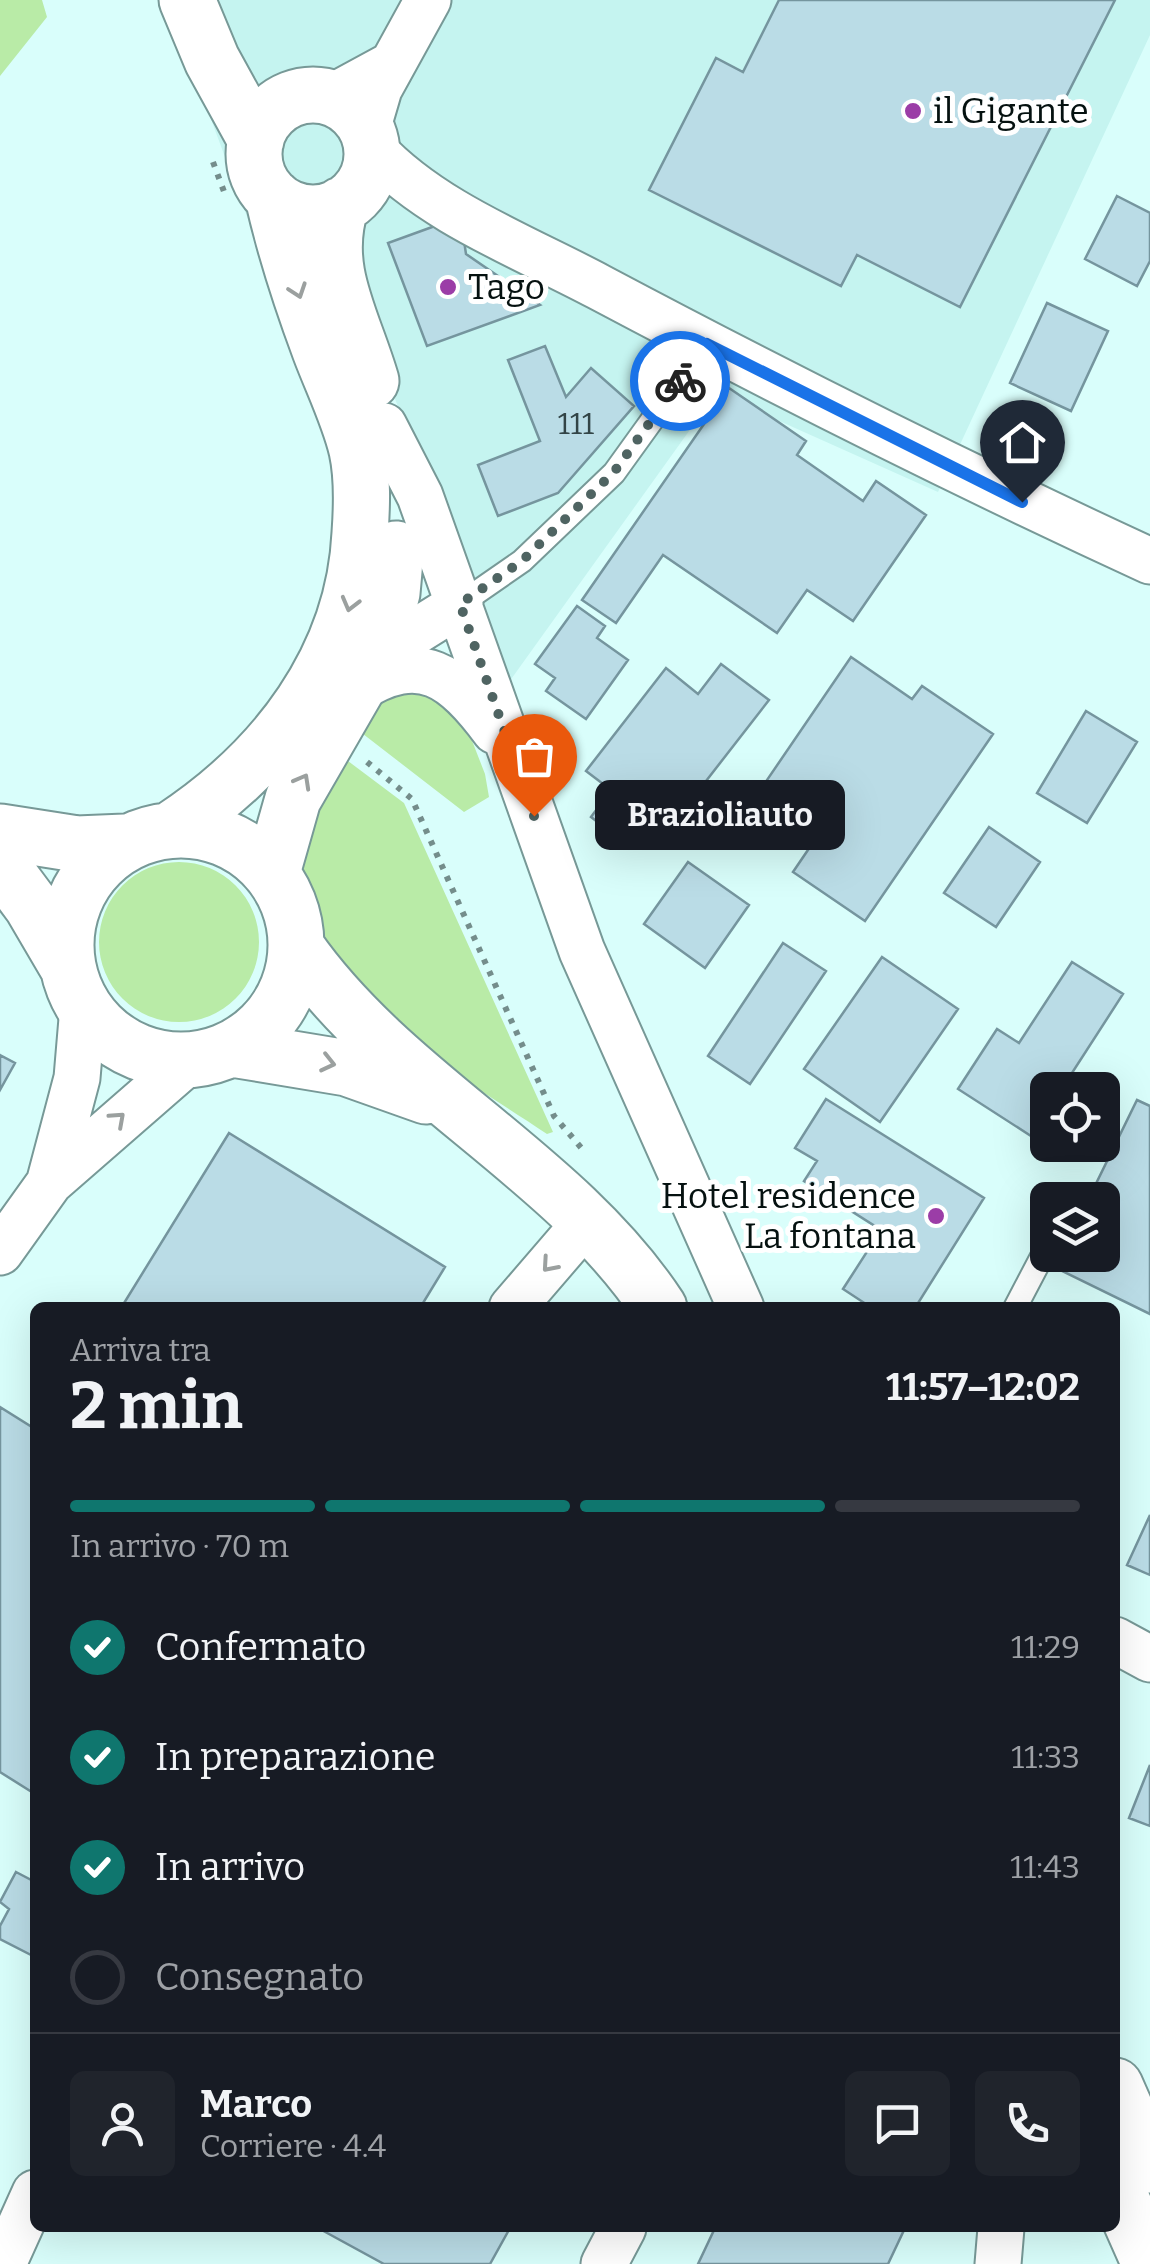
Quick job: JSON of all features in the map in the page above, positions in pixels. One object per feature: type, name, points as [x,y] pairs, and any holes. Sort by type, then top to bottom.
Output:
[{"type":"street","points":[[187,0],[212,60],[232,144],[254,160],[261,181],[250,199]]},
{"type":"street","points":[[211,0],[247,60],[389,183],[426,194],[707,344],[972,478],[1150,561]]},
{"type":"street","points":[[250,199],[306,212],[374,101],[428,0]]},
{"type":"street","points":[[232,144],[275,108],[345,144]]},
{"type":"street","points":[[272,873],[293,799],[366,673],[392,593],[396,492],[384,426],[333,269],[332,238],[345,144]]},
{"type":"street","points":[[50,1182],[77,1078],[74,985],[65,928],[76,894],[97,864],[250,769],[294,715],[336,645],[356,577],[362,498],[358,454],[298,292],[250,199]]},
{"type":"street","points":[[384,426],[412,474],[600,997],[738,1302]]},
{"type":"street","points":[[366,673],[460,604]]},
{"type":"street","points":[[366,673],[403,669],[444,678],[475,704],[514,757]]},
{"type":"street","points":[[0,832],[77,844],[210,832],[244,848],[272,873],[292,908],[297,948],[292,979],[278,1008],[258,1031],[211,1054],[50,1182],[0,1252]]},
{"type":"street","points":[[0,863],[38,914],[74,985],[103,1031],[129,1048],[159,1058],[211,1054],[347,1068],[456,1109]]},
{"type":"street","points":[[297,948],[349,1012],[586,1222],[628,1263],[656,1302]]},
{"type":"street","points":[[517,1302],[586,1222]]},
{"type":"street","points":[[1120,1643],[1150,1658]]},
{"type":"street","points":[[1120,2134],[1125,2183],[1150,2264]]},
{"type":"street","points":[[3,2264],[30,2204]]},
{"type":"street","points":[[604,2264],[621,2232]]},
{"type":"lane","points":[[460,604],[522,561],[614,472],[707,344]]},
{"type":"lane","points":[[1018,1302],[1034,1272]]},
{"type":"path","points":[[232,144],[250,199]]},
{"type":"path","points":[[356,753],[412,798],[554,1116],[596,1166]]},
{"type":"shaded area","points":[[167,0],[1150,0],[1150,35],[938,492],[730,399],[707,406],[507,685],[377,353],[270,279]]},
{"type":"green space","points":[[0,0],[42,0],[47,17],[0,76]]},
{"type":"green space","points":[[416,688],[462,715],[485,774],[489,797],[464,812],[354,727],[382,700]]},
{"type":"green space","points":[[336,752],[404,803],[553,1132],[547,1134],[430,1056],[391,1025],[326,953],[306,912],[298,868],[307,828]]},
{"type":"green space","points":[[179,862],[210,868],[236,885],[253,911],[259,942],[253,973],[236,999],[210,1016],[179,1022],[148,1016],[122,999],[105,973],[99,942],[105,911],[122,885],[148,868]]},
{"type":"building","points":[[779,0],[1115,0],[960,307],[857,255],[841,286],[649,190],[716,58],[743,72]]},
{"type":"building","points":[[1117,196],[1150,213],[1150,261],[1137,286],[1085,259]]},
{"type":"building","points":[[446,222],[463,234],[466,254],[540,305],[427,346],[388,243]]},
{"type":"building","points":[[1047,303],[1108,331],[1071,411],[1010,383]]},
{"type":"building","points":[[545,346],[566,397],[591,368],[634,406],[558,493],[498,516],[478,465],[540,441],[508,360]]},
{"type":"building","points":[[729,388],[806,441],[797,455],[863,501],[876,481],[926,515],[853,621],[807,590],[777,633],[663,555],[616,623],[582,600]]},
{"type":"building","points":[[577,606],[605,626],[597,638],[628,660],[586,719],[546,691],[555,678],[535,664]]},
{"type":"building","points":[[851,657],[912,699],[922,686],[993,734],[865,921],[793,872],[812,844],[752,802]]},
{"type":"building","points":[[721,664],[769,700],[661,839],[646,827],[630,847],[591,817],[611,790],[586,771],[666,668],[698,694]]},
{"type":"building","points":[[1086,711],[1137,742],[1087,823],[1037,793]]},
{"type":"building","points":[[989,827],[1040,862],[996,927],[944,893]]},
{"type":"building","points":[[688,862],[749,905],[705,968],[644,924]]},
{"type":"building","points":[[783,943],[826,971],[750,1084],[708,1056]]},
{"type":"building","points":[[882,957],[958,1009],[880,1122],[804,1069]]},
{"type":"building","points":[[1072,962],[1123,994],[1073,1072],[1030,1072],[1030,1135],[958,1089],[997,1029],[1019,1043]]},
{"type":"building","points":[[0,1055],[15,1063],[0,1090]]},
{"type":"building","points":[[826,1099],[984,1198],[919,1302],[863,1302],[843,1289],[881,1230],[804,1181],[817,1161],[795,1148]]},
{"type":"building","points":[[1137,1100],[1150,1106],[1150,1314],[1064,1272],[1120,1272],[1120,1182],[1097,1182],[1107,1162],[1120,1162],[1120,1135]]},
{"type":"building","points":[[229,1133],[445,1267],[424,1302],[125,1302]]},
{"type":"building","points":[[0,1407],[30,1426],[30,1791],[0,1772]]},
{"type":"building","points":[[1150,1515],[1150,1575],[1127,1565]]},
{"type":"building","points":[[1150,1765],[1150,1826],[1129,1818]]},
{"type":"building","points":[[16,1872],[30,1879],[30,1954],[0,1939],[0,1926],[9,1909],[0,1902]]},
{"type":"building","points":[[325,2232],[508,2232],[490,2264],[384,2264]]},
{"type":"building","points":[[713,2232],[903,2232],[888,2264],[698,2264]]},
{"type":"way so far","points":[[534,816],[460,604],[522,561],[614,472],[680,381]]},
{"type":"place","name":"il Gigante","points":[[913,111]]},
{"type":"place","name":"Tago","points":[[448,287]]},
{"type":"place","name":"Brazioliauto","points":[[534,816]]},
{"type":"place","name":"Hotel residence La fontana","points":[[936,1216]]},
{"type":"route","points":[[680,381],[707,344],[1022,502]]}]
